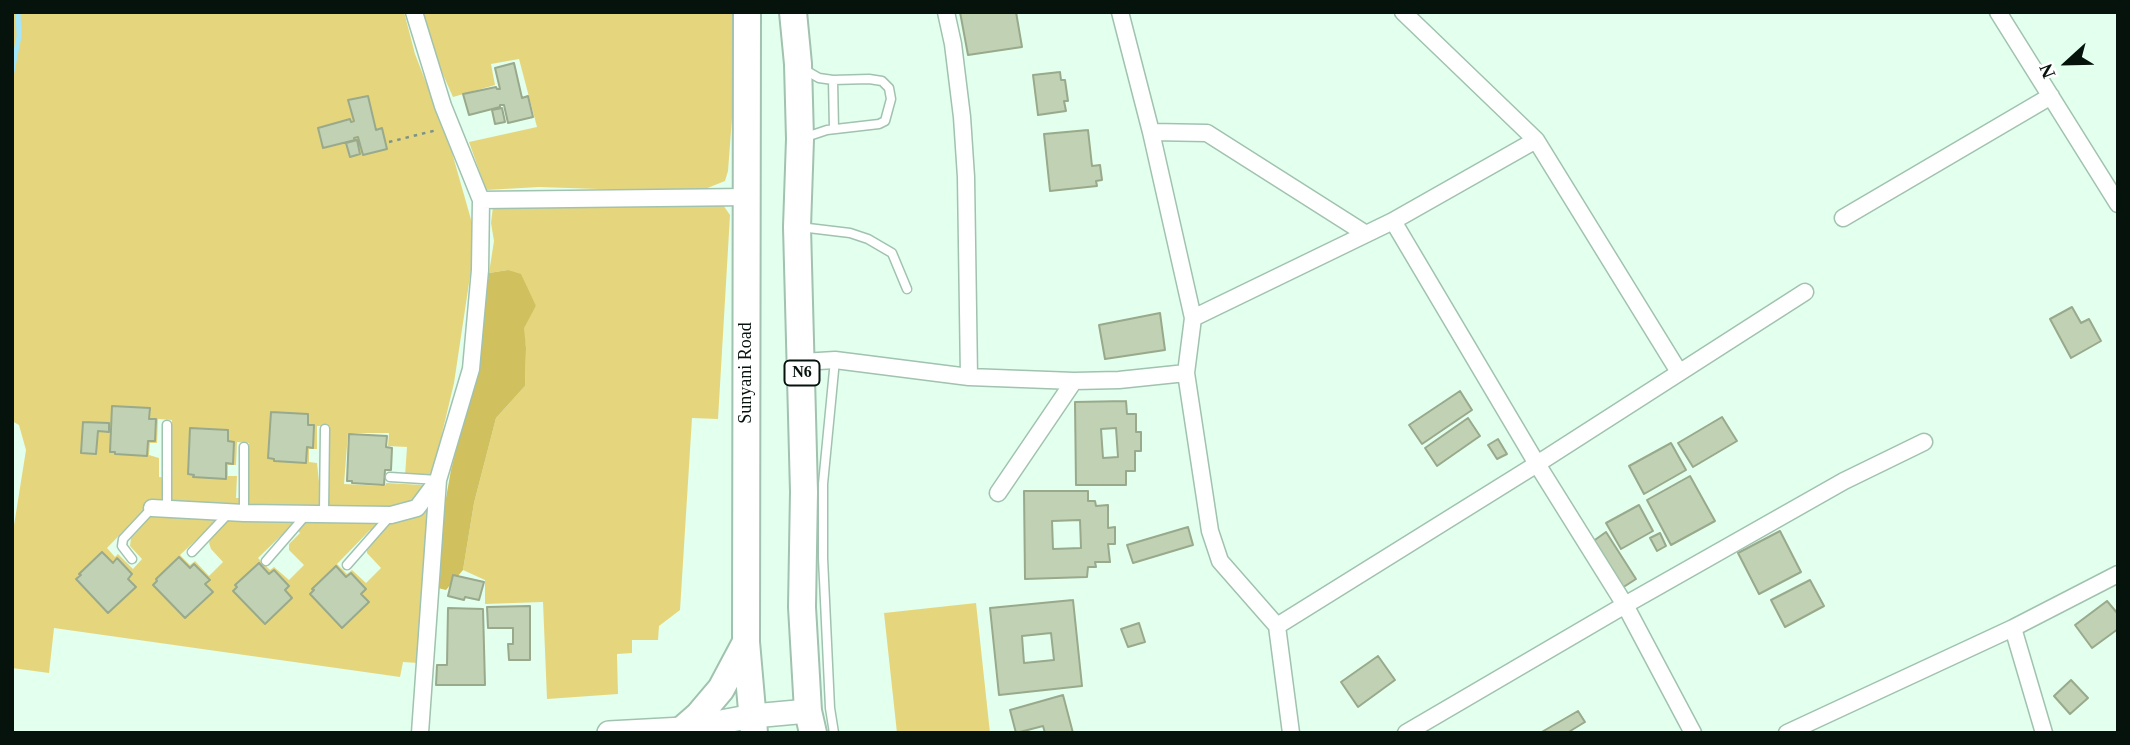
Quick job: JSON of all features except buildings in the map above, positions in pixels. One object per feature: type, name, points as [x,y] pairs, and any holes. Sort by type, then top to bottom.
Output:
[{"type":"main road","name":"Sunyani Road","points":[[747,12],[746,642],[753,725]]},
{"type":"main road","name":"N6","points":[[793,12],[798,64],[800,139],[797,227],[804,492],[802,607],[811,722]]},
{"type":"main road","points":[[686,731],[721,689],[746,642]]},
{"type":"street","points":[[414,12],[443,106],[481,200],[480,270],[471,369],[438,480],[420,733]]},
{"type":"street","points":[[946,12],[962,117],[966,177],[969,377]]},
{"type":"street","points":[[1120,12],[1194,318],[1186,373],[1210,531],[1220,561],[1277,626],[1291,733]]},
{"type":"street","points":[[1404,12],[1536,140],[1679,372]]},
{"type":"street","points":[[1998,12],[2118,204]]},
{"type":"street","points":[[1843,218],[2051,96]]},
{"type":"street","points":[[1151,132],[1207,133],[1366,234]]},
{"type":"street","points":[[1194,318],[1393,221],[1536,140]]},
{"type":"street","points":[[481,200],[747,198]]},
{"type":"street","points":[[1393,221],[1537,464],[1625,605],[1693,733]]},
{"type":"street","points":[[1277,626],[1805,292]]},
{"type":"street","points":[[802,362],[835,360],[969,377],[1074,381],[1119,380],[1186,373]]},
{"type":"street","points":[[999,493],[1074,381]]},
{"type":"street","points":[[1406,733],[1844,481],[1924,442]]},
{"type":"street","points":[[160,508],[391,515],[416,509],[438,480]]},
{"type":"street","points":[[1787,733],[2013,628],[2118,574]]},
{"type":"street","points":[[2013,628],[2044,733]]},
{"type":"street","points":[[610,733],[686,731],[811,722]]},
{"type":"lane","points":[[798,64],[810,74],[833,80],[882,81],[889,88],[891,99],[885,121],[879,124],[834,129],[800,139]]},
{"type":"lane","points":[[833,80],[834,129]]},
{"type":"lane","points":[[797,227],[849,233],[868,239],[892,253],[907,289]]},
{"type":"lane","points":[[834,733],[829,695],[823,558],[823,484],[835,360]]},
{"type":"lane","points":[[132,559],[122,546],[123,539],[160,508],[167,425]]},
{"type":"lane","points":[[324,512],[325,429]]},
{"type":"lane","points":[[192,552],[237,512],[243,447]]},
{"type":"lane","points":[[390,477],[438,480]]},
{"type":"lane","points":[[266,561],[307,513]]},
{"type":"lane","points":[[347,565],[391,515]]},
{"type":"path","points":[[389,142],[451,126]]},
{"type":"shaded area","points":[[12,12],[404,12],[415,54],[449,142],[472,223],[472,263],[454,383],[431,475],[405,476],[407,447],[388,446],[389,433],[348,433],[344,484],[423,485],[422,493],[432,500],[418,663],[403,662],[400,677],[54,628],[49,673],[12,668],[12,538],[26,450],[19,425],[12,421]],"holes":[[[158,419],[172,420],[171,478],[159,477],[159,458],[149,455],[150,443],[157,443]],[[317,426],[330,426],[328,483],[319,482],[317,463],[309,462],[309,449],[317,449]],[[237,442],[249,443],[248,498],[236,498],[237,476],[228,476],[228,465],[236,465]],[[138,516],[145,523],[131,538],[130,546],[142,559],[133,569],[118,554],[115,557],[107,548]],[[216,521],[209,543],[223,562],[209,576],[195,561],[190,565],[180,555]],[[292,525],[300,533],[289,544],[289,550],[304,565],[289,580],[274,567],[270,570],[258,558]],[[370,530],[378,537],[367,553],[381,568],[366,583],[352,570],[347,574],[337,564]]]},
{"type":"shaded area","points":[[419,12],[735,12],[735,78],[725,181],[705,189],[539,187],[486,190],[469,142],[537,127],[519,59],[491,64],[495,85],[453,97],[421,25]]},
{"type":"shaded area","points":[[723,205],[730,215],[718,419],[692,418],[680,610],[659,626],[658,640],[632,640],[632,653],[617,654],[618,694],[547,699],[543,602],[485,604],[485,580],[463,570],[474,503],[496,418],[525,386],[526,348],[523,328],[536,306],[508,270],[489,273],[494,241],[491,223],[493,207]]},
{"type":"shaded area","points":[[508,270],[521,274],[536,306],[524,328],[525,386],[496,418],[474,503],[463,570],[446,590],[434,587],[441,526],[451,470],[470,397],[489,273]]},
{"type":"shaded area","points":[[976,603],[990,733],[897,733],[884,613]]},
{"type":"waterway","points":[[12,72],[19,36],[18,12]]}]
